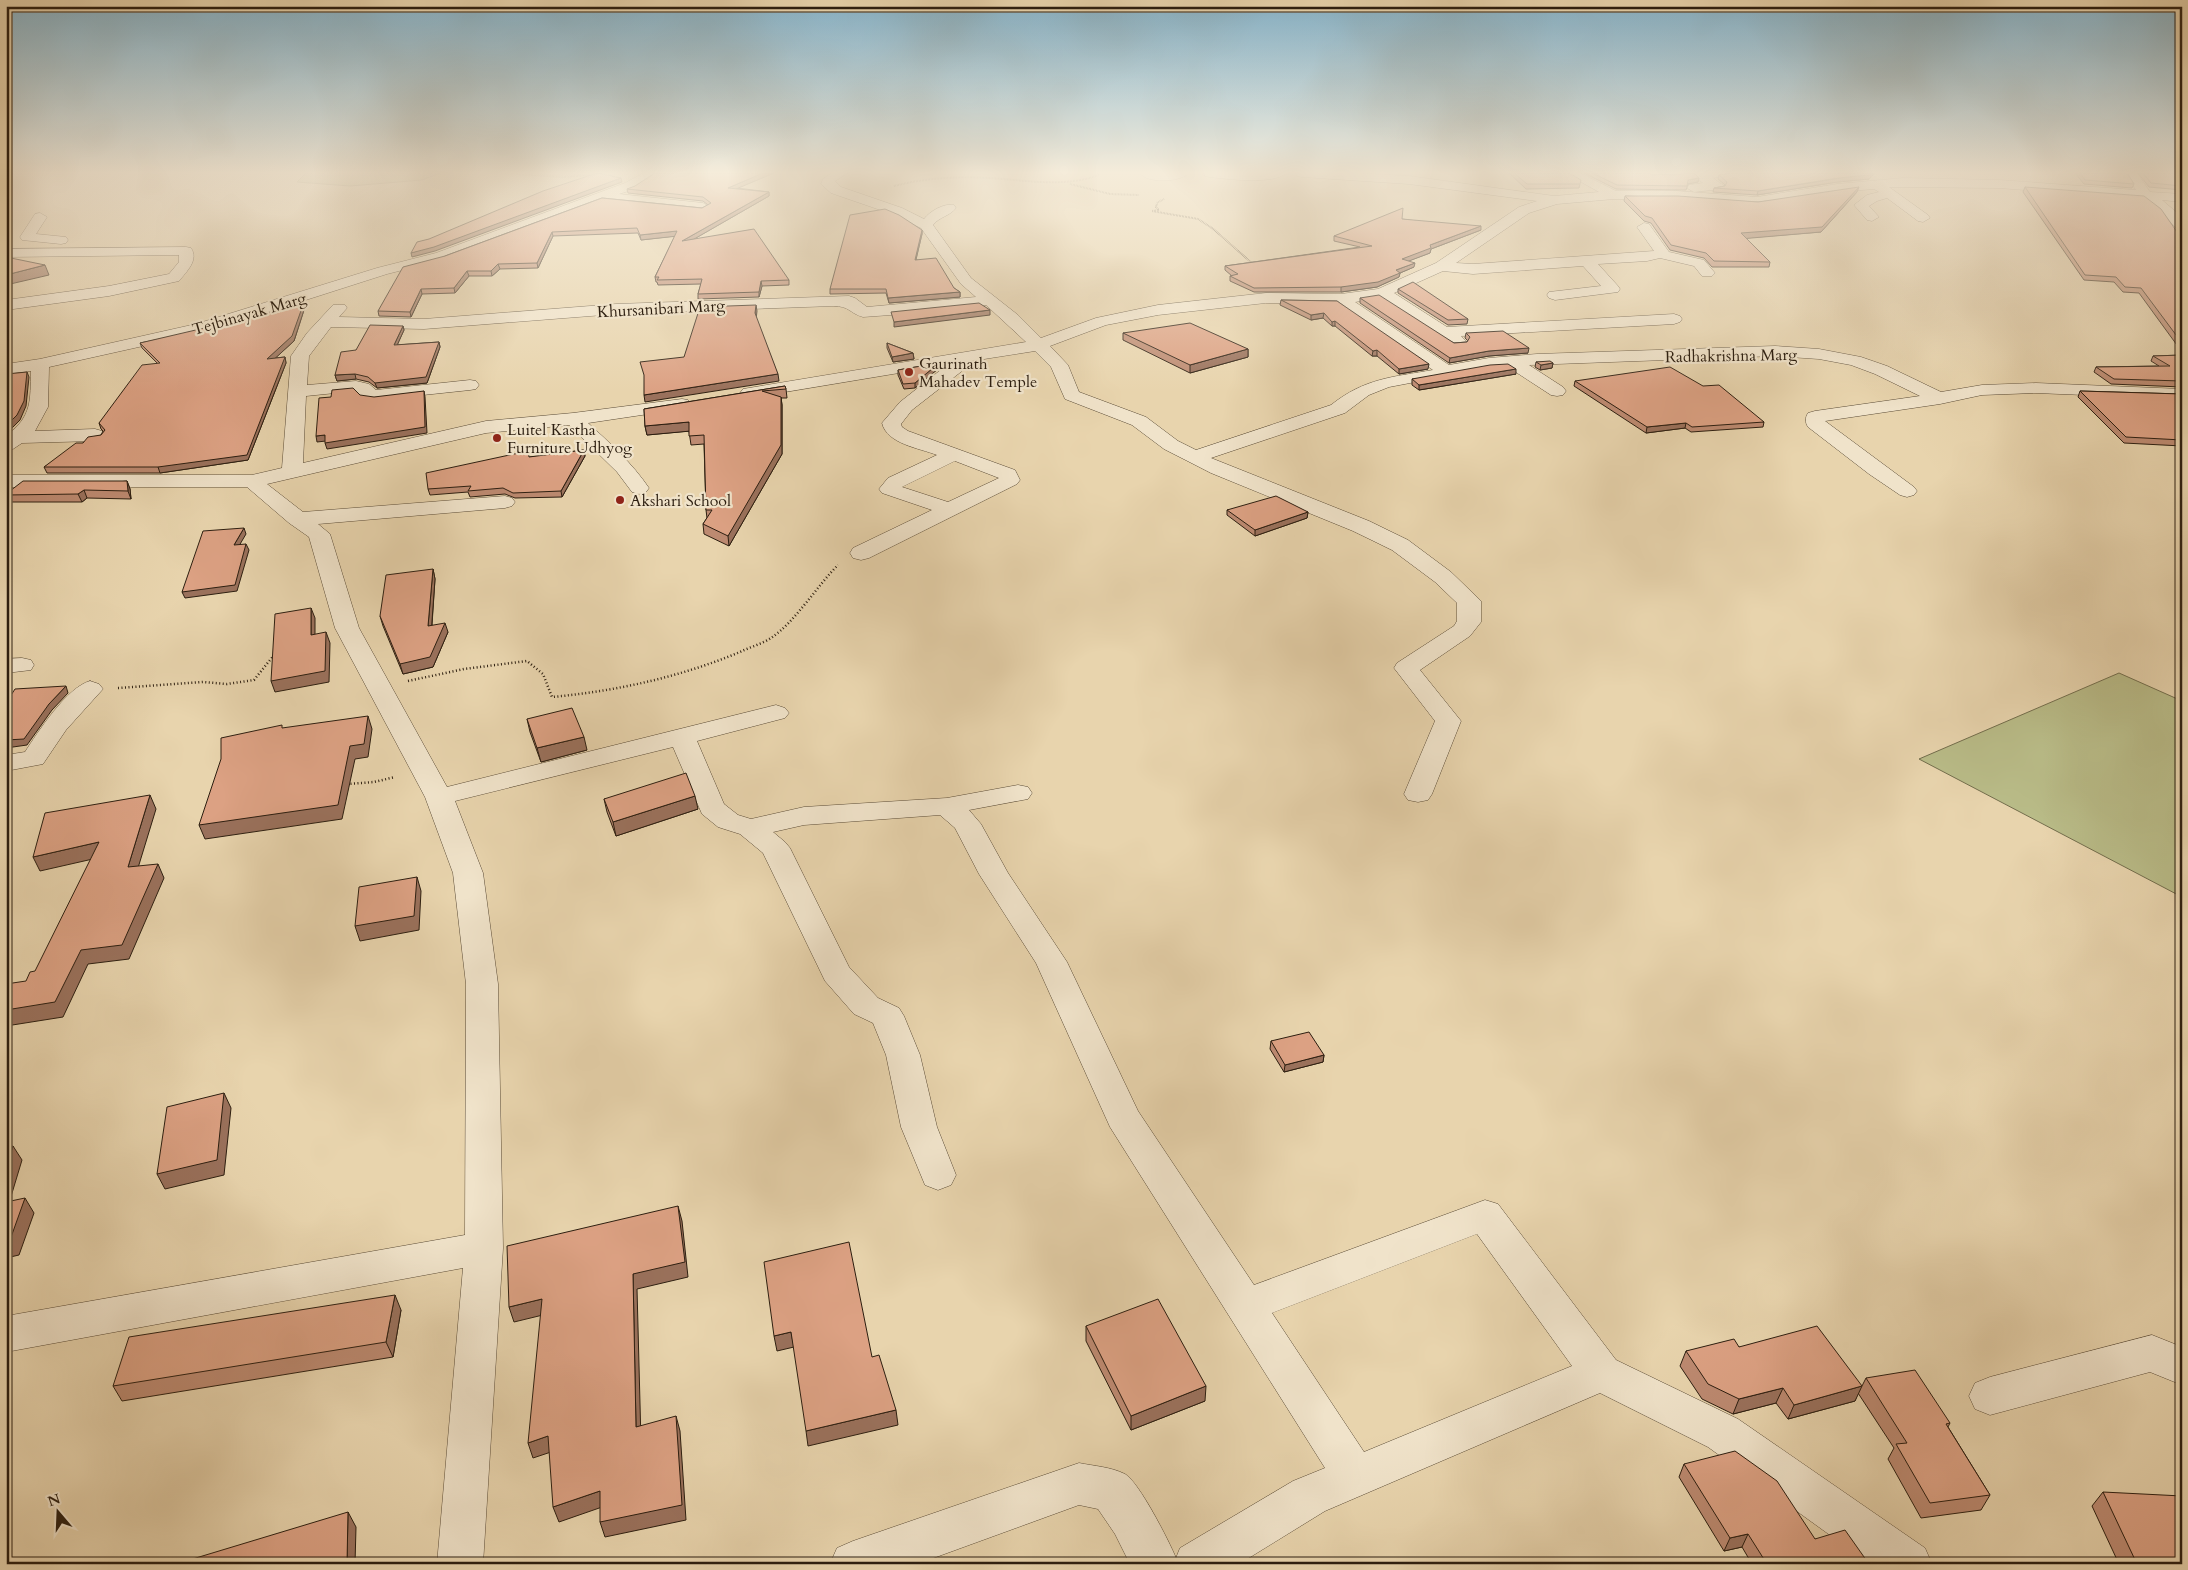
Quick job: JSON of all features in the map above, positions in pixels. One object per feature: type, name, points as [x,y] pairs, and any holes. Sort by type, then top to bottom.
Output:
[{"type":"street","points":[[169,246],[186,251]]},
{"type":"street","name":"Tejbinayak Marg","points":[[6,369],[40,364],[200,328],[315,294],[382,271],[441,256],[467,246]]},
{"type":"street","points":[[942,246],[966,281],[1012,318],[1059,365],[1071,395],[1139,421],[1171,444],[1218,470],[1361,526],[1400,545],[1443,577],[1469,601],[1469,622],[1462,631],[1406,668],[1448,721],[1418,794]]},
{"type":"street","points":[[728,396],[1038,345],[1102,321],[1158,310],[1266,298],[1341,299],[1382,293],[1441,266],[1470,246]]},
{"type":"street","points":[[1658,246],[1662,251],[1660,254]]},
{"type":"street","points":[[6,253],[186,251]]},
{"type":"street","points":[[6,306],[49,298],[109,291],[174,278],[186,262],[186,251]]},
{"type":"street","points":[[1441,266],[1473,269],[1521,260],[1588,261],[1647,257],[1660,254],[1700,263],[1707,273]]},
{"type":"street","points":[[1555,295],[1612,289],[1588,261]]},
{"type":"street","points":[[1382,293],[1489,363]]},
{"type":"street","points":[[292,473],[300,356],[313,337],[348,297],[315,294]]},
{"type":"street","points":[[1341,299],[1446,371]]},
{"type":"street","name":"Khursanibari Marg","points":[[327,322],[424,324],[681,302],[849,301],[863,312],[945,306],[990,300]]},
{"type":"street","points":[[424,324],[435,310]]},
{"type":"street","points":[[1444,332],[1674,319]]},
{"type":"street","name":"Radhakrishna Marg","points":[[1195,457],[1338,409],[1353,396],[1372,386],[1489,363],[1511,361],[1775,351],[1819,354],[1855,360],[1881,370],[1940,399]]},
{"type":"street","points":[[861,553],[1010,480],[1008,474],[901,435],[893,430],[891,423],[906,406],[956,367],[957,359]]},
{"type":"street","points":[[1511,361],[1557,391]]},
{"type":"street","points":[[11,441],[25,431],[40,407],[40,364]]},
{"type":"street","points":[[298,391],[356,386],[363,388],[368,394],[376,395],[470,385]]},
{"type":"street","points":[[1907,491],[1815,424],[1815,416],[1897,406],[1982,390],[2036,388],[2182,394]]},
{"type":"street","points":[[9,479],[252,481],[486,427],[574,419],[700,401]]},
{"type":"street","points":[[574,419],[624,468],[639,488]]},
{"type":"street","points":[[11,441],[95,435]]},
{"type":"street","points":[[948,509],[889,489],[895,482],[955,454]]},
{"type":"street","points":[[252,481],[296,519],[319,534],[347,628],[432,784],[468,873],[482,984],[484,1248],[460,1564]]},
{"type":"street","points":[[296,519],[506,502]]},
{"type":"street","points":[[6,763],[34,758],[56,725],[90,689]]},
{"type":"street","points":[[432,784],[682,737],[776,713]]},
{"type":"street","points":[[682,737],[712,808],[728,821],[750,828],[775,848],[836,973],[866,1006],[887,1016],[903,1055],[919,1127],[938,1175]]},
{"type":"street","points":[[750,828],[804,816],[947,806],[1018,793]]},
{"type":"street","points":[[947,806],[967,824],[994,874],[1051,962],[1123,1117],[1355,1477]]},
{"type":"street","points":[[1245,1306],[1485,1215],[1601,1373],[1724,1433],[1909,1564]]},
{"type":"street","points":[[6,1334],[484,1248]]},
{"type":"street","points":[[1990,1396],[2152,1353],[2182,1367]]},
{"type":"street","points":[[1196,1564],[1309,1496],[1601,1373]]},
{"type":"street","points":[[853,1564],[1079,1484],[1111,1490],[1131,1518],[1155,1564]]},
{"type":"path","points":[[1233,246],[1254,265]]},
{"type":"path","points":[[378,688],[464,669],[527,661],[543,674],[552,698],[575,696],[628,686],[672,674],[733,655],[773,637],[822,580],[840,564],[861,553]]},
{"type":"path","points":[[90,689],[203,682],[227,684],[254,680],[275,654]]},
{"type":"path","points":[[345,784],[374,782],[432,784]]},
{"type":"green space","points":[[2119,673],[2182,701],[2182,897],[1919,759]]},
{"type":"building","points":[[415,246],[436,246],[434,247],[411,253]]},
{"type":"building","points":[[471,246],[545,246],[537,263],[498,264],[491,271],[467,271],[454,288],[421,289],[410,312],[378,311],[403,267],[445,256]]},
{"type":"building","points":[[670,246],[766,246],[789,280],[761,281],[759,292],[698,294],[702,279],[657,280],[659,277],[655,277]]},
{"type":"building","points":[[842,246],[918,246],[915,260],[936,258],[954,288],[960,292],[888,298],[886,289],[830,289]]},
{"type":"building","points":[[1370,246],[1430,246],[1431,248],[1402,259],[1415,263],[1396,270],[1400,273],[1378,282],[1341,287],[1254,288],[1230,276],[1238,274],[1225,266]]},
{"type":"building","points":[[1677,246],[1754,246],[1770,262],[1714,261],[1706,253]]},
{"type":"building","points":[[2065,246],[2182,246],[2182,343],[2141,288],[2125,287],[2116,277],[2085,275]]},
{"type":"building","points":[[6,257],[45,265],[6,275]]},
{"type":"building","points":[[1413,282],[1468,319],[1448,320],[1398,289]]},
{"type":"building","points":[[1379,295],[1454,343],[1467,342],[1470,337],[1466,333],[1503,331],[1529,348],[1489,351],[1450,358],[1360,298]]},
{"type":"building","points":[[1281,300],[1337,301],[1429,364],[1399,369],[1377,350],[1373,351],[1335,321],[1332,322],[1324,313],[1311,315]]},
{"type":"building","points":[[979,303],[990,310],[894,322],[891,312]]},
{"type":"building","points":[[303,305],[292,336],[267,359],[285,357],[247,455],[158,467],[44,467],[76,443],[83,443],[88,437],[101,435],[105,430],[99,423],[142,365],[160,363],[140,343]]},
{"type":"building","points":[[756,305],[755,313],[778,374],[644,395],[644,375],[640,362],[684,357],[700,307]]},
{"type":"building","points":[[1190,323],[1248,349],[1190,365],[1123,333]]},
{"type":"building","points":[[370,325],[403,326],[394,345],[439,342],[426,377],[375,383],[368,377],[355,374],[335,375],[341,352],[356,350]]},
{"type":"building","points":[[887,343],[913,353],[892,357]]},
{"type":"building","points":[[2182,355],[2182,381],[2114,379],[2096,367],[2170,366],[2153,356]]},
{"type":"building","points":[[1550,361],[1553,363],[1541,365],[1536,362]]},
{"type":"building","points":[[939,363],[915,383],[903,384],[898,370]]},
{"type":"building","points":[[1508,364],[1516,369],[1419,385],[1412,379],[1490,365]]},
{"type":"building","points":[[1670,367],[1703,386],[1719,385],[1764,422],[1692,427],[1686,423],[1647,427],[1575,381]]},
{"type":"building","points":[[27,372],[24,401],[17,415],[6,426],[6,374]]},
{"type":"building","points":[[785,386],[786,389],[762,391],[781,397],[781,445],[728,536],[703,524],[712,510],[706,510],[704,435],[689,436],[689,422],[645,426],[644,409]]},
{"type":"building","points":[[353,388],[360,395],[374,397],[424,391],[425,427],[325,443],[325,435],[316,436],[319,398],[331,397],[332,390]]},
{"type":"building","points":[[2080,391],[2182,394],[2182,421],[2176,421],[2182,426],[2182,440],[2126,437]]},
{"type":"building","points":[[584,450],[561,491],[513,493],[503,488],[468,491],[471,486],[428,489],[426,473],[528,451],[529,457]]},
{"type":"building","points":[[23,481],[127,481],[128,491],[84,490],[78,494],[6,495]]},
{"type":"building","points":[[1276,496],[1308,512],[1255,530],[1227,510]]},
{"type":"building","points":[[244,528],[234,545],[246,544],[235,585],[182,592],[203,531]]},
{"type":"building","points":[[433,569],[428,626],[445,623],[430,657],[400,664],[380,616],[386,575]]},
{"type":"building","points":[[311,608],[311,635],[326,632],[325,671],[271,681],[275,614]]},
{"type":"building","points":[[66,686],[49,704],[24,739],[6,740],[6,703],[15,689]]},
{"type":"building","points":[[572,708],[584,737],[537,748],[527,719]]},
{"type":"building","points":[[368,716],[364,744],[350,746],[338,805],[199,825],[221,759],[221,738],[282,725],[282,728]]},
{"type":"building","points":[[686,773],[695,796],[613,822],[604,799]]},
{"type":"building","points":[[150,795],[128,867],[158,864],[122,945],[81,950],[55,1002],[6,1010],[6,984],[26,981],[30,972],[35,971],[99,842],[33,857],[45,813]]},
{"type":"building","points":[[417,877],[414,916],[355,926],[359,887]]},
{"type":"building","points":[[1309,1032],[1324,1055],[1285,1065],[1271,1041]]},
{"type":"building","points":[[224,1093],[217,1160],[157,1174],[167,1107]]},
{"type":"building","points":[[13,1146],[6,1168],[6,1147]]},
{"type":"building","points":[[25,1198],[10,1240],[6,1241],[6,1202]]},
{"type":"building","points":[[678,1206],[685,1262],[633,1274],[636,1427],[676,1416],[682,1505],[600,1522],[600,1491],[553,1507],[548,1436],[528,1443],[542,1299],[509,1307],[507,1246]]},
{"type":"building","points":[[849,1242],[872,1357],[879,1355],[896,1410],[806,1431],[791,1332],[774,1336],[764,1262]]},
{"type":"building","points":[[395,1295],[386,1342],[113,1386],[129,1337]]},
{"type":"building","points":[[1158,1299],[1206,1386],[1131,1416],[1086,1326]]},
{"type":"building","points":[[1817,1326],[1862,1386],[1794,1405],[1783,1388],[1739,1399],[1708,1384],[1686,1351],[1734,1339],[1739,1347]]},
{"type":"building","points":[[1915,1370],[1950,1423],[1946,1424],[1990,1495],[1930,1503],[1896,1444],[1907,1443],[1866,1378]]},
{"type":"building","points":[[1735,1451],[1777,1481],[1815,1539],[1845,1530],[1869,1564],[1767,1564],[1748,1534],[1730,1538],[1684,1464]]},
{"type":"building","points":[[2103,1492],[2182,1496],[2182,1564],[2137,1564]]},
{"type":"building","points":[[348,1512],[347,1564],[176,1564]]},
{"type":"place","name":"Gaurinath Mahadev Temple","points":[[909,372]]},
{"type":"place","name":"Luitel Kastha Furniture Udhyog","points":[[497,438]]},
{"type":"place","name":"Akshari School","points":[[620,500]]}]
